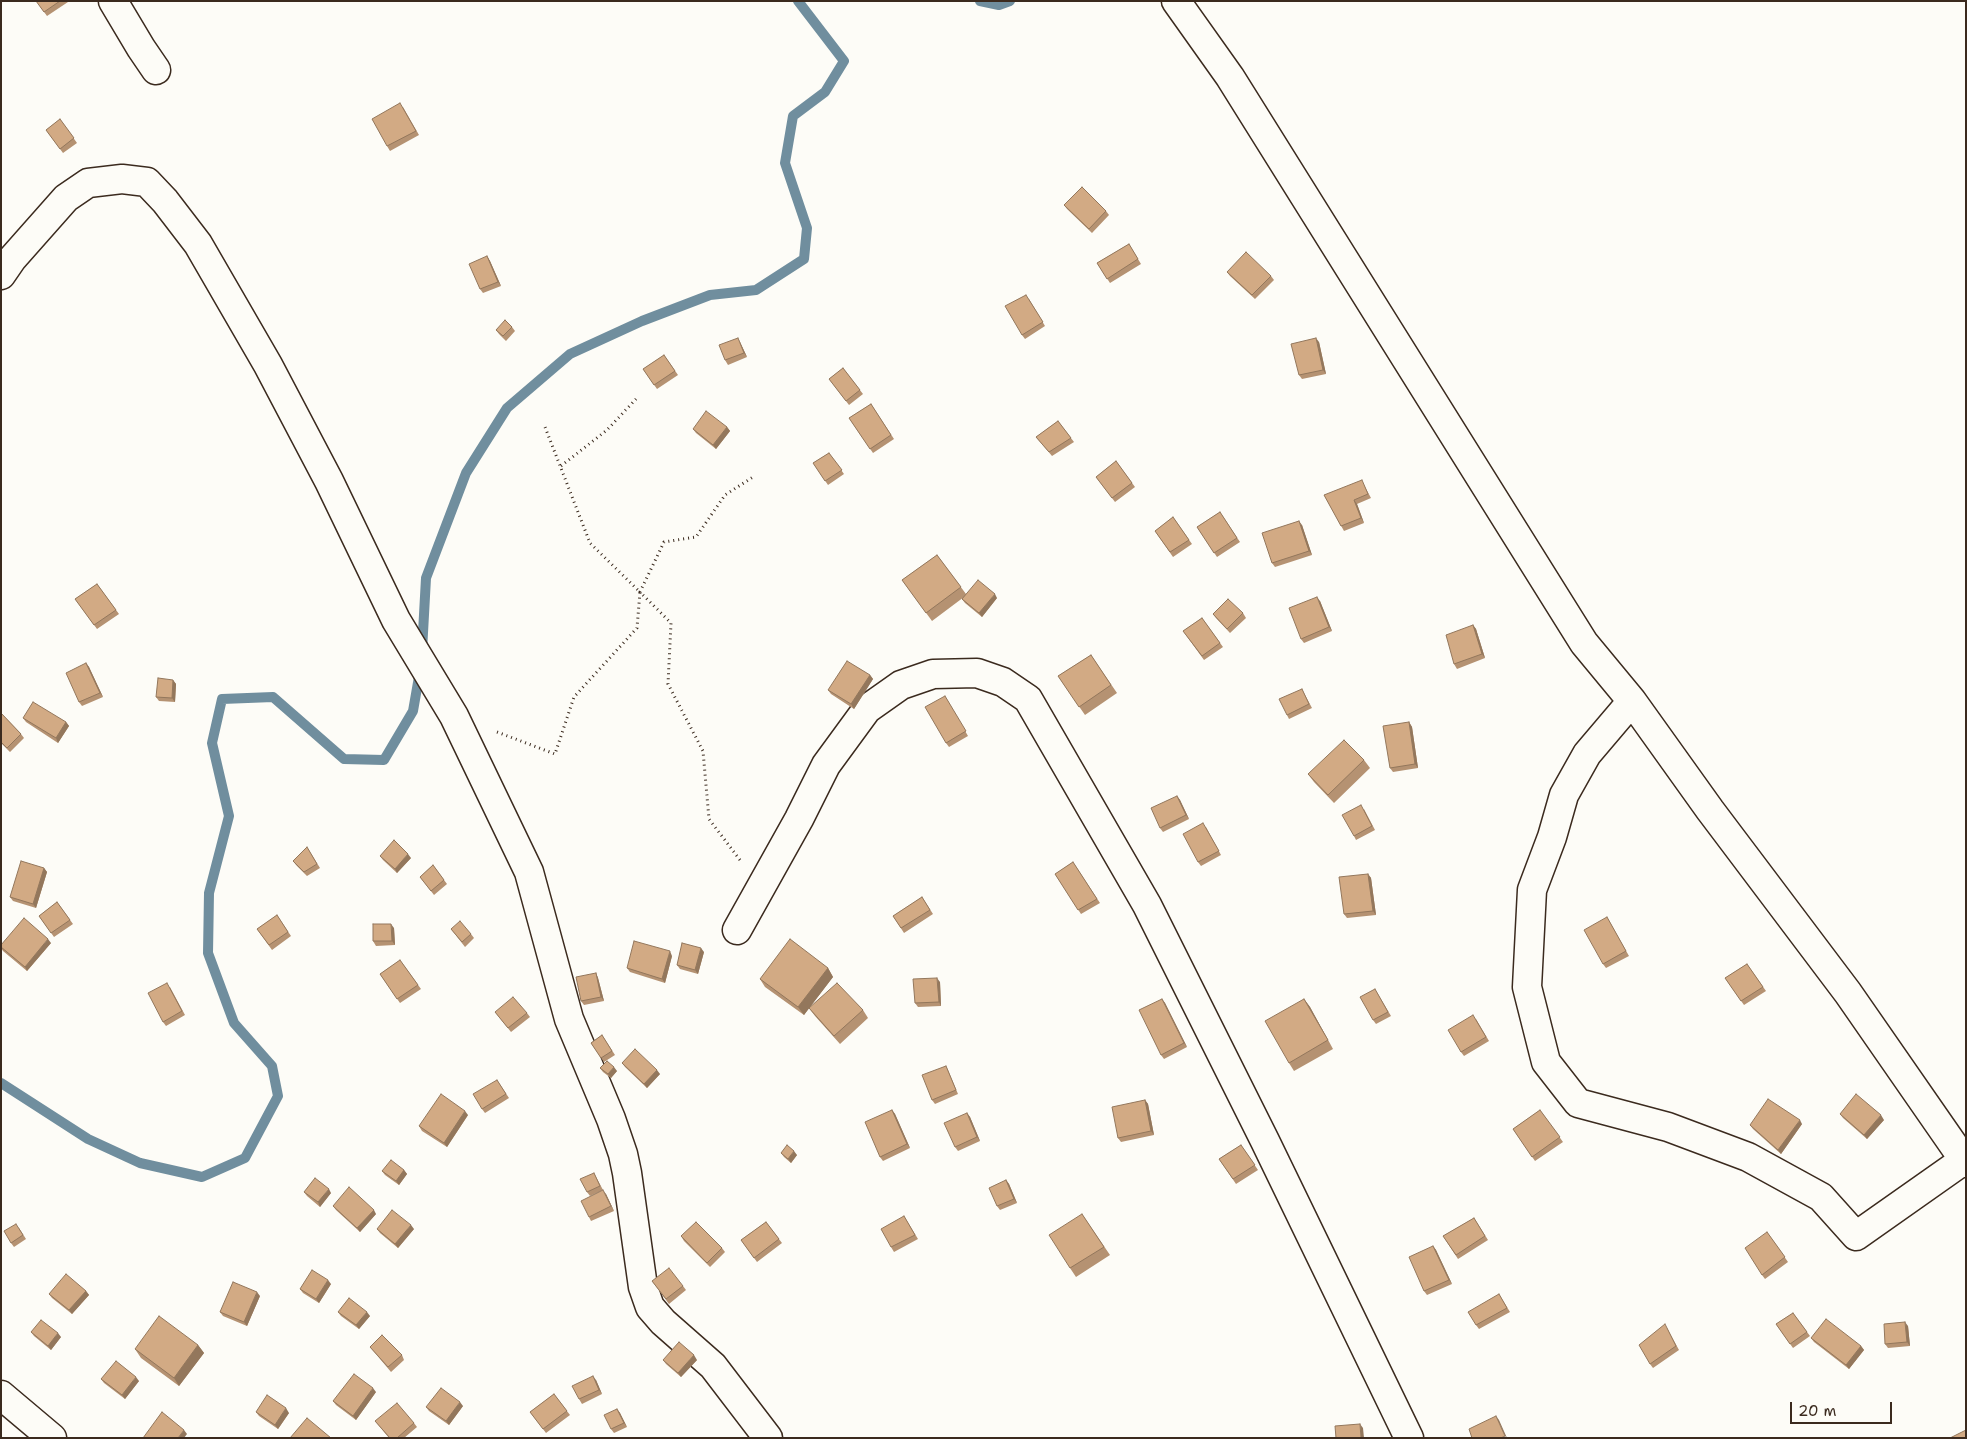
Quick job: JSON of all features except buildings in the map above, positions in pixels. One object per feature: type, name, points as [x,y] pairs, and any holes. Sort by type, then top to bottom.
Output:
[{"type":"street","points":[[113,1],[156,70]]},
{"type":"street","points":[[1176,1],[1230,77],[1584,643],[1632,702],[1848,993],[1965,1162],[1856,1236],[1822,1197],[1748,1157],[1668,1127],[1578,1103],[1546,1062],[1527,987],[1532,890],[1552,837],[1564,795],[1587,754],[1632,702]]},
{"type":"street","points":[[1,275],[12,259],[66,198],[88,183],[122,179],[147,182],[165,201],[198,244],[244,323],[330,480],[396,620],[454,716],[529,872],[569,1019],[618,1138],[627,1173],[643,1287],[650,1307],[663,1322],[713,1366],[768,1438]]},
{"type":"street","points":[[737,930],[762,887],[826,765],[867,708],[901,685],[933,674],[977,673],[1003,682],[1028,699],[1147,905],[1261,1132],[1409,1438]]},
{"type":"street","points":[[1,1395],[52,1438]]},
{"type":"path","points":[[561,466],[607,430],[636,399]]},
{"type":"path","points":[[545,427],[590,543],[671,623],[668,684],[703,750],[709,819],[762,887]]},
{"type":"path","points":[[454,716],[555,754],[574,696],[637,628],[640,592],[664,542],[696,537],[725,495],[753,477]]},
{"type":"waterway","points":[[422,651],[426,578],[466,473],[507,408],[570,354],[642,321],[710,295],[756,290],[804,259],[807,228],[785,163],[793,116],[825,92],[844,61],[798,1]]},
{"type":"waterway","points":[[980,1],[999,5],[1010,1]]},
{"type":"waterway","points":[[1,1083],[88,1139],[140,1163],[202,1177],[245,1158],[278,1096],[272,1066],[234,1023],[208,953],[209,893],[229,816],[212,743],[222,699],[273,697],[344,759],[384,760],[413,711],[420,671]]}]
